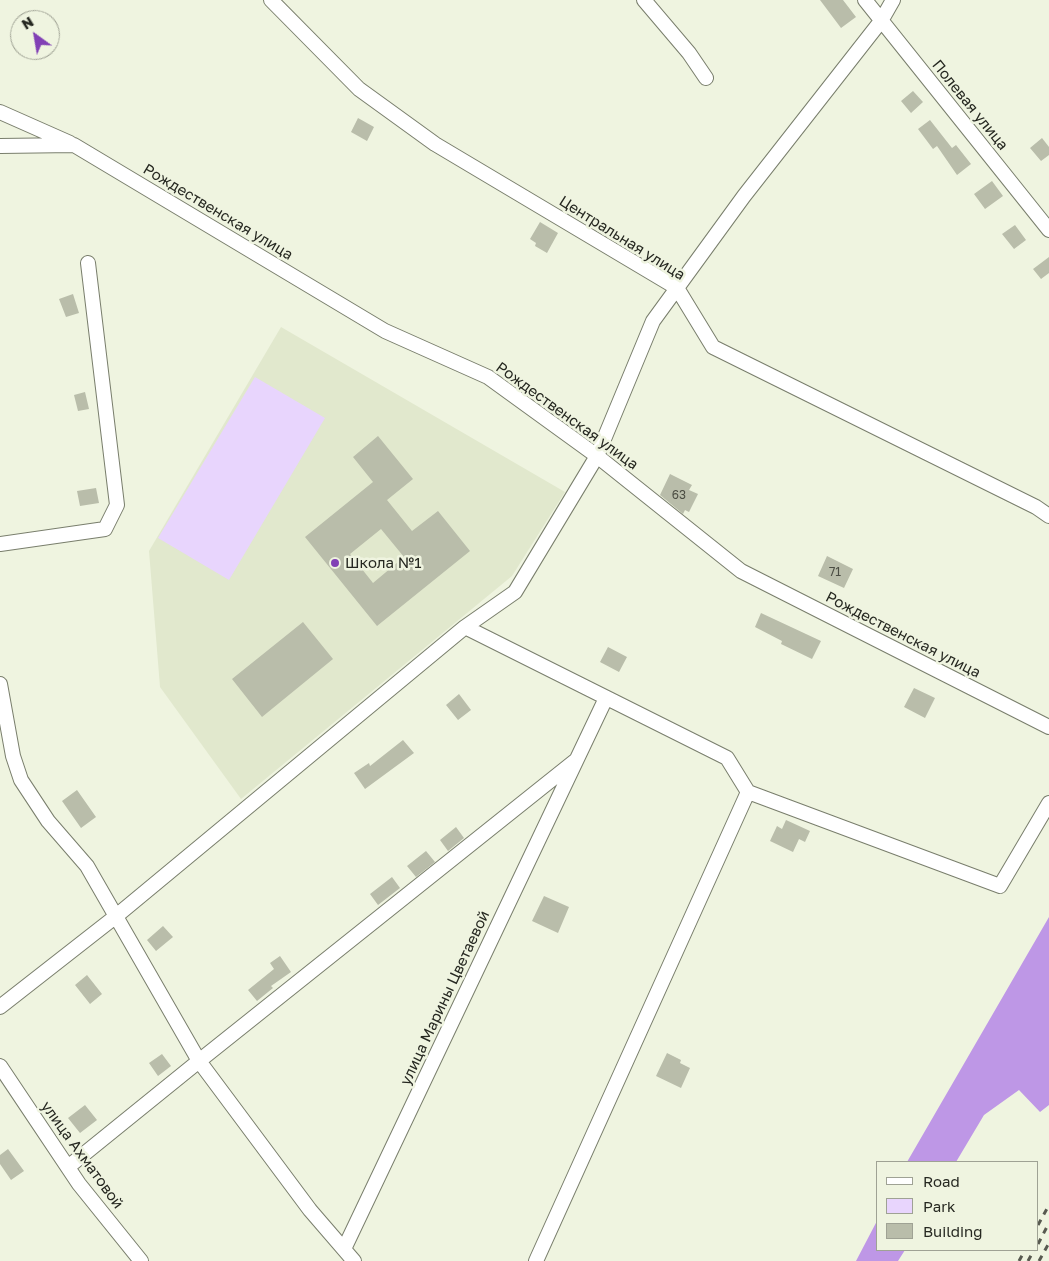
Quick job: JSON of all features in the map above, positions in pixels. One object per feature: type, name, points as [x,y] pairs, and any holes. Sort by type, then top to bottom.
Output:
[{"type":"street","name":"Центральная улица","points":[[271,0],[359,88],[435,144],[677,288],[713,347],[1036,507],[1049,516]]},
{"type":"street","points":[[644,0],[689,54],[706,78]]},
{"type":"street","name":"Полевая улица","points":[[865,0],[1049,230]]},
{"type":"street","points":[[0,1006],[115,917],[465,627],[515,592],[597,456],[653,321],[744,196],[882,21],[892,0]]},
{"type":"street","name":"Рождественская улица","points":[[0,112],[74,145],[385,331],[488,377],[597,456],[741,570],[1049,727]]},
{"type":"street","points":[[0,146],[74,145]]},
{"type":"street","points":[[0,544],[105,529],[117,505],[88,263]]},
{"type":"street","points":[[465,627],[727,758],[748,792],[1000,886],[1049,803]]},
{"type":"street","points":[[0,684],[13,756],[21,780],[48,821],[87,866],[199,1061],[310,1210],[354,1261]]},
{"type":"street","name":"улица Марины Цветаевой","points":[[344,1249],[606,698]]},
{"type":"street","name":"улица Марины Цветаевой","points":[[68,1167],[576,761]]},
{"type":"street","points":[[536,1261],[748,792]]},
{"type":"street","name":"улица Ахматовой","points":[[0,1066],[80,1184],[141,1261]]},
{"type":"shaded area","name":"Школа №1","points":[[281,327],[565,492],[512,576],[241,799],[160,687],[149,551]]},
{"type":"shaded area","points":[[1049,917],[1049,1105],[1040,1112],[1019,1090],[984,1115],[957,1161],[908,1161]]},
{"type":"shaded area","points":[[876,1223],[876,1251],[904,1251],[898,1261],[856,1261]]},
{"type":"green space","points":[[255,377],[325,418],[229,580],[158,538]]},
{"type":"building","points":[[820,0],[843,0],[856,17],[841,28]]},
{"type":"building","points":[[913,91],[923,102],[911,113],[901,101]]},
{"type":"building","points":[[358,118],[374,127],[367,141],[351,132]]},
{"type":"building","points":[[930,120],[952,148],[956,145],[971,164],[957,175],[937,146],[933,149],[918,129]]},
{"type":"building","points":[[1042,138],[1049,147],[1049,155],[1041,161],[1030,148]]},
{"type":"building","points":[[992,181],[1003,196],[985,209],[974,194]]},
{"type":"building","points":[[540,222],[558,233],[547,253],[535,246],[536,243],[530,239]]},
{"type":"building","points":[[1015,225],[1026,240],[1014,249],[1002,234]]},
{"type":"building","points":[[1049,257],[1049,273],[1041,279],[1033,269]]},
{"type":"building","points":[[73,294],[79,313],[66,317],[59,299]]},
{"type":"building","points":[[85,392],[89,409],[78,411],[74,395]]},
{"type":"building","points":[[378,436],[413,479],[387,500],[412,531],[438,511],[470,551],[377,626],[305,537],[373,482],[353,457]],"holes":[[[381,529],[404,557],[373,583],[350,554]]]},
{"type":"building","points":[[670,474],[692,485],[689,490],[698,494],[689,512],[685,510],[683,514],[660,495]]},
{"type":"building","points":[[96,488],[99,503],[80,506],[77,491]]},
{"type":"building","points":[[827,556],[853,569],[844,588],[818,576]]},
{"type":"building","points":[[761,613],[821,641],[812,659],[781,644],[782,641],[755,627]]},
{"type":"building","points":[[303,622],[333,659],[262,717],[232,679]]},
{"type":"building","points":[[608,647],[627,657],[619,672],[600,662]]},
{"type":"building","points":[[914,688],[935,698],[925,718],[904,707]]},
{"type":"building","points":[[459,694],[471,710],[458,720],[446,705]]},
{"type":"building","points":[[403,740],[414,753],[365,789],[354,773],[369,763],[370,766]]},
{"type":"building","points":[[77,790],[96,817],[81,828],[62,801]]},
{"type":"building","points":[[786,820],[810,831],[805,842],[799,839],[793,852],[770,841],[777,826],[782,829]]},
{"type":"building","points":[[456,827],[464,838],[448,851],[440,840]]},
{"type":"building","points":[[426,851],[435,862],[416,877],[407,866]]},
{"type":"building","points":[[392,877],[400,888],[378,905],[370,894]]},
{"type":"building","points":[[544,896],[569,907],[558,933],[532,921]]},
{"type":"building","points":[[163,926],[173,937],[156,951],[147,940]]},
{"type":"building","points":[[280,956],[291,972],[271,986],[273,988],[257,1001],[248,990],[274,969],[270,963]]},
{"type":"building","points":[[87,975],[102,994],[90,1004],[75,985]]},
{"type":"building","points":[[667,1053],[681,1060],[680,1063],[690,1068],[681,1088],[656,1076]]},
{"type":"building","points":[[162,1054],[171,1066],[158,1076],[149,1063]]},
{"type":"building","points":[[85,1105],[97,1120],[80,1133],[68,1118]]},
{"type":"building","points":[[8,1149],[24,1171],[11,1180],[0,1164],[0,1155]]},
{"type":"railway","points":[[1039,1223],[1049,1205]]},
{"type":"railway","points":[[1039,1242],[1049,1223]]},
{"type":"railway","points":[[1039,1261],[1049,1243]]},
{"type":"railway","points":[[1019,1261],[1024,1251]]},
{"type":"railway","points":[[1028,1261],[1033,1251]]},
{"type":"place","name":"Школа №1","points":[[335,563]]}]
